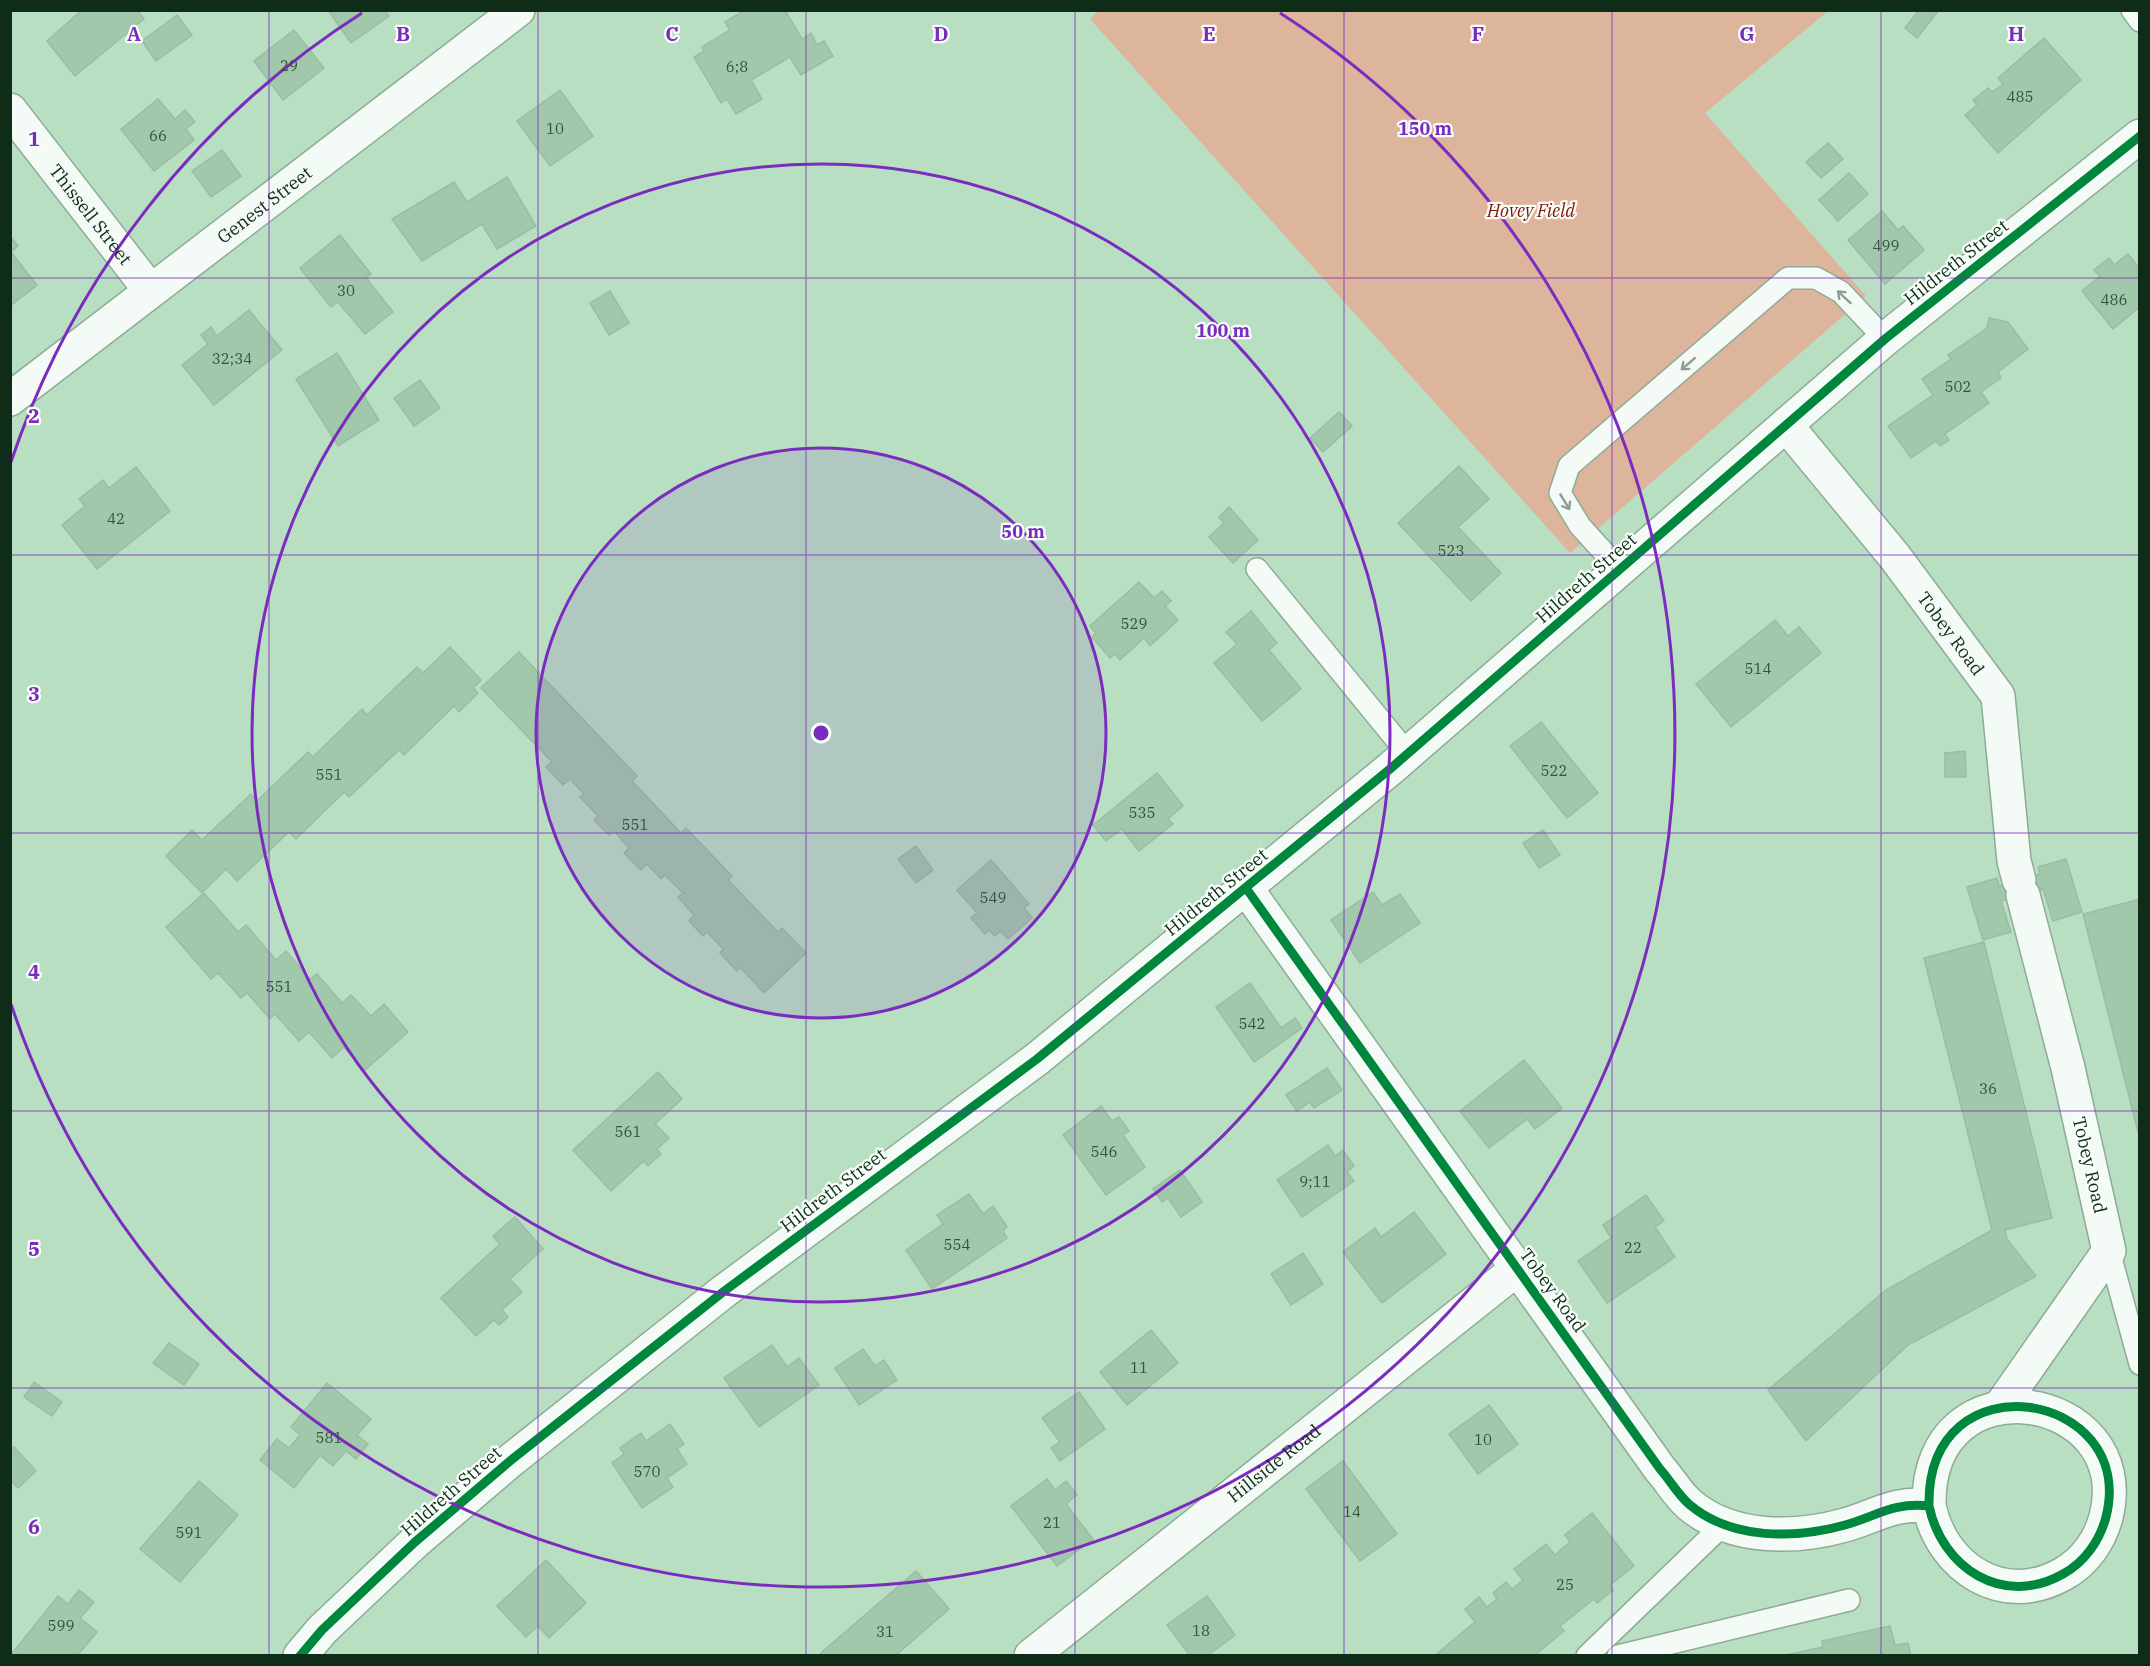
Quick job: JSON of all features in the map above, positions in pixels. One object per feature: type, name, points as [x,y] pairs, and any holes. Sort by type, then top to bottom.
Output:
[{"type":"street","name":"Genest Street","points":[[10,399],[518,10]]},
{"type":"street","name":"Thissell Street","points":[[10,110],[150,290]]},
{"type":"street","name":"Hildreth Street","points":[[300,1656],[322,1630],[415,1542],[510,1461],[723,1292],[1037,1059],[1408,754],[1885,339],[2139,137]]},
{"type":"street","name":"Tobey Road","points":[[1786,425],[1895,557],[1998,696],[2014,861],[2068,1068],[2109,1251]]},
{"type":"street","name":"Tobey Road","points":[[1246,888],[1517,1269],[1690,1505],[1724,1524],[1764,1534],[1808,1534],[1908,1503],[1929,1506]]},
{"type":"street","points":[[2000,1407],[2109,1251]]},
{"type":"street","name":"Hillside Road","points":[[1031,1656],[1517,1269]]},
{"type":"street","points":[[2015,1405],[2044,1409],[2071,1422],[2092,1442],[2105,1469],[2108,1484],[2107,1513],[2096,1541],[2077,1564],[2052,1580],[2022,1586],[2000,1584],[1978,1577],[1954,1559],[1937,1534],[1929,1506],[1930,1476],[1941,1449],[1950,1437],[1973,1418],[2000,1407],[2015,1405]]},
{"type":"lane","points":[[2132,10],[2139,21]]},
{"type":"lane","points":[[1620,570],[1580,526],[1560,493],[1569,466],[1788,278],[1816,278],[1841,292],[1885,339]]},
{"type":"lane","points":[[1257,568],[1408,754]]},
{"type":"lane","points":[[2109,1251],[2139,1364]]},
{"type":"lane","points":[[1587,1656],[1724,1524]]},
{"type":"lane","points":[[1618,1656],[1849,1600]]},
{"type":"green space","name":"Hovey Field","points":[[1099,10],[1828,11],[1705,113],[1866,296],[1570,553],[1090,19]]},
{"type":"building","points":[[82,10],[137,10],[144,19],[75,76],[47,41]]},
{"type":"building","points":[[328,10],[385,10],[389,16],[351,43]]},
{"type":"building","points":[[745,10],[785,10],[802,39],[811,33],[817,45],[824,41],[833,56],[801,75],[790,57],[751,80],[762,99],[736,114],[727,99],[721,103],[694,57],[704,51],[702,47],[730,30],[725,22]]},
{"type":"building","points":[[1919,10],[1939,10],[1917,38],[1905,28]]},
{"type":"building","points":[[177,15],[192,35],[156,61],[142,41]]},
{"type":"building","points":[[294,30],[324,68],[283,100],[254,61]]},
{"type":"building","points":[[2044,38],[2081,80],[1998,153],[1965,115],[1977,105],[1973,100],[1988,88],[1992,92],[2003,84],[1998,78]]},
{"type":"building","points":[[560,90],[593,136],[550,166],[517,121]]},
{"type":"building","points":[[158,99],[175,119],[185,110],[195,122],[186,129],[194,140],[154,171],[121,129]]},
{"type":"building","points":[[1828,143],[1843,159],[1821,178],[1806,162]]},
{"type":"building","points":[[222,150],[241,176],[211,197],[192,171]]},
{"type":"building","points":[[1849,173],[1868,194],[1838,221],[1819,200]]},
{"type":"building","points":[[507,177],[536,226],[497,249],[482,224],[422,261],[392,219],[454,182],[467,202]]},
{"type":"building","points":[[1882,211],[1898,230],[1903,226],[1924,250],[1885,284],[1848,240]]},
{"type":"building","points":[[340,235],[371,274],[366,278],[393,312],[365,334],[338,302],[331,307],[300,268]]},
{"type":"building","points":[[10,236],[18,246],[11,252],[37,285],[10,306]]},
{"type":"building","points":[[2128,254],[2140,269],[2140,307],[2113,329],[2082,291],[2100,276],[2094,270],[2109,258],[2114,265]]},
{"type":"building","points":[[610,291],[629,323],[609,335],[590,303]]},
{"type":"building","points":[[249,310],[282,350],[214,405],[182,365],[208,344],[201,335],[211,327],[217,336]]},
{"type":"building","points":[[1989,318],[2008,322],[2028,349],[1998,372],[2001,378],[1981,392],[1989,403],[1945,434],[1949,440],[1940,446],[1936,441],[1911,458],[1888,426],[1933,395],[1922,379],[1951,359],[1948,355],[1987,328]]},
{"type":"building","points":[[337,353],[379,420],[338,446],[296,379]]},
{"type":"building","points":[[420,380],[440,408],[414,426],[394,398]]},
{"type":"building","points":[[1339,412],[1352,426],[1323,452],[1310,438]]},
{"type":"building","points":[[1459,466],[1489,499],[1458,527],[1501,573],[1471,601],[1398,523]]},
{"type":"building","points":[[136,467],[170,511],[97,569],[62,525],[85,506],[79,499],[103,480],[109,488]]},
{"type":"building","points":[[1229,507],[1258,540],[1233,563],[1209,537],[1224,523],[1219,517]]},
{"type":"building","points":[[1139,582],[1154,598],[1162,591],[1171,601],[1165,606],[1178,620],[1150,646],[1144,638],[1120,660],[1115,654],[1110,658],[1092,637],[1096,633],[1090,626]]},
{"type":"building","points":[[1251,611],[1277,643],[1269,650],[1301,689],[1262,721],[1214,663],[1237,644],[1226,632]]},
{"type":"building","points":[[1775,620],[1788,636],[1799,627],[1821,653],[1731,727],[1696,684]]},
{"type":"building","points":[[450,647],[481,680],[473,688],[478,693],[459,712],[454,706],[404,755],[399,750],[349,797],[344,792],[296,839],[289,832],[237,881],[226,869],[202,893],[166,856],[192,830],[202,840],[251,794],[257,801],[308,752],[313,757],[362,709],[367,715],[417,667],[423,673]]},
{"type":"building","points":[[519,652],[637,776],[632,781],[681,833],[686,828],[732,876],[728,880],[778,932],[782,928],[806,953],[764,993],[740,967],[737,971],[720,953],[723,949],[707,932],[703,936],[689,921],[694,915],[678,897],[683,893],[665,875],[661,879],[647,864],[641,870],[624,853],[629,848],[614,831],[609,835],[594,820],[598,816],[580,797],[584,794],[570,779],[563,785],[546,767],[552,762],[481,688]]},
{"type":"building","points":[[1541,722],[1598,793],[1567,818],[1510,746]]},
{"type":"building","points":[[1965,751],[1966,777],[1945,777],[1945,753]]},
{"type":"building","points":[[1157,773],[1183,806],[1168,819],[1173,824],[1139,851],[1122,829],[1106,841],[1093,825]]},
{"type":"building","points":[[1543,830],[1560,855],[1539,868],[1523,843]]},
{"type":"building","points":[[916,846],[933,870],[916,883],[898,859]]},
{"type":"building","points":[[2066,859],[2082,912],[2053,921],[2043,889],[2001,901],[2011,932],[1983,940],[1967,887],[1997,878],[1999,886],[2040,874],[2038,867]]},
{"type":"building","points":[[991,860],[1029,904],[1024,908],[1032,918],[1008,939],[1000,931],[995,936],[989,930],[985,934],[971,918],[977,913],[957,890]]},
{"type":"building","points":[[1373,892],[1382,905],[1400,894],[1420,923],[1360,963],[1331,920]]},
{"type":"building","points":[[204,893],[238,932],[246,925],[276,960],[286,951],[310,979],[317,974],[342,1003],[351,995],[371,1016],[384,1004],[408,1032],[364,1071],[344,1047],[332,1058],[309,1032],[299,1041],[275,1014],[270,1019],[247,993],[241,998],[218,973],[211,979],[166,927]]},
{"type":"building","points":[[2137,900],[2140,908],[2140,1140],[2083,914]]},
{"type":"building","points":[[1984,942],[2052,1218],[2005,1230],[2007,1239],[2036,1276],[1908,1345],[1806,1441],[1768,1390],[1886,1290],[1992,1230],[1924,958]]},
{"type":"building","points":[[1250,983],[1281,1028],[1295,1018],[1302,1028],[1254,1062],[1216,1007]]},
{"type":"building","points":[[1524,1060],[1562,1108],[1535,1129],[1527,1119],[1489,1148],[1460,1111]]},
{"type":"building","points":[[1327,1068],[1342,1090],[1314,1108],[1310,1102],[1297,1111],[1286,1095]]},
{"type":"building","points":[[658,1072],[682,1099],[655,1124],[669,1138],[657,1149],[661,1154],[648,1166],[644,1161],[611,1191],[573,1150]]},
{"type":"building","points":[[1101,1106],[1112,1121],[1119,1117],[1129,1131],[1123,1135],[1145,1167],[1106,1195],[1063,1135]]},
{"type":"building","points":[[1328,1145],[1335,1156],[1343,1150],[1354,1166],[1347,1172],[1354,1181],[1302,1217],[1277,1180]]},
{"type":"building","points":[[1180,1170],[1202,1202],[1181,1217],[1168,1198],[1162,1202],[1153,1189]]},
{"type":"building","points":[[969,1194],[983,1214],[993,1206],[1007,1227],[1003,1231],[1007,1238],[932,1289],[906,1250],[943,1224],[937,1215]]},
{"type":"building","points":[[1646,1195],[1664,1221],[1655,1227],[1675,1257],[1607,1303],[1578,1261],[1611,1238],[1603,1225]]},
{"type":"building","points":[[1414,1212],[1446,1254],[1382,1303],[1343,1252],[1375,1228],[1381,1237]]},
{"type":"building","points":[[515,1217],[543,1249],[510,1279],[522,1292],[502,1310],[508,1317],[499,1325],[494,1320],[476,1336],[441,1298],[500,1244],[493,1236]]},
{"type":"building","points":[[1303,1253],[1323,1284],[1291,1305],[1271,1274]]},
{"type":"building","points":[[1151,1330],[1178,1363],[1127,1405],[1100,1372]]},
{"type":"building","points":[[169,1343],[199,1364],[184,1385],[153,1363]]},
{"type":"building","points":[[772,1345],[787,1367],[799,1358],[819,1385],[759,1427],[724,1378]]},
{"type":"building","points":[[863,1349],[875,1366],[884,1360],[897,1380],[859,1405],[835,1368]]},
{"type":"building","points":[[34,1382],[62,1402],[52,1416],[24,1397]]},
{"type":"building","points":[[327,1383],[371,1419],[357,1435],[368,1444],[356,1459],[346,1451],[333,1466],[320,1455],[294,1488],[260,1460],[277,1439],[289,1448],[300,1435],[291,1427]]},
{"type":"building","points":[[1079,1392],[1105,1429],[1060,1461],[1051,1448],[1060,1442],[1042,1418]]},
{"type":"building","points":[[1489,1405],[1518,1444],[1478,1474],[1449,1434]]},
{"type":"building","points":[[670,1424],[684,1444],[677,1449],[687,1464],[667,1478],[673,1487],[642,1508],[612,1463],[624,1454],[620,1448],[641,1433],[646,1441]]},
{"type":"building","points":[[14,1447],[36,1471],[18,1488],[10,1480],[10,1450]]},
{"type":"building","points":[[1343,1461],[1397,1534],[1360,1561],[1306,1489]]},
{"type":"building","points":[[1047,1479],[1055,1490],[1066,1481],[1077,1495],[1066,1504],[1093,1539],[1057,1566],[1011,1506]]},
{"type":"building","points":[[199,1481],[238,1515],[180,1582],[140,1549]]},
{"type":"building","points":[[1592,1513],[1634,1566],[1610,1585],[1613,1590],[1597,1603],[1594,1599],[1560,1626],[1564,1631],[1534,1656],[1434,1656],[1475,1622],[1465,1609],[1479,1597],[1487,1607],[1497,1599],[1493,1593],[1506,1582],[1512,1589],[1523,1580],[1514,1569],[1546,1544],[1555,1555],[1570,1542],[1565,1535]]},
{"type":"building","points":[[546,1560],[586,1603],[549,1638],[538,1626],[526,1637],[497,1606]]},
{"type":"building","points":[[916,1571],[949,1609],[895,1656],[823,1656],[821,1653]]},
{"type":"building","points":[[79,1590],[94,1602],[80,1618],[97,1632],[77,1656],[10,1656],[58,1596],[68,1604]]},
{"type":"building","points":[[1207,1596],[1235,1635],[1207,1656],[1190,1656],[1167,1625]]},
{"type":"building","points":[[1890,1626],[1895,1645],[1908,1643],[1911,1656],[1781,1656],[1823,1647],[1822,1641]]},
{"type":"cycle path","points":[[300,1656],[322,1630],[415,1542],[510,1461],[723,1292],[1037,1059],[1390,769],[1885,339],[2140,136]]},
{"type":"cycle path","points":[[1246,888],[1660,1469],[1690,1505],[1725,1525],[1744,1530],[1785,1534],[1826,1530],[1905,1506],[1929,1506],[1936,1528],[1947,1548],[1961,1564],[1978,1576],[1998,1584],[2019,1586],[2041,1583],[2063,1574],[2085,1557],[2100,1534],[2106,1517],[2107,1474],[2091,1440],[2063,1418],[2028,1407],[1992,1410],[1960,1426],[1937,1458],[1929,1506]]}]
